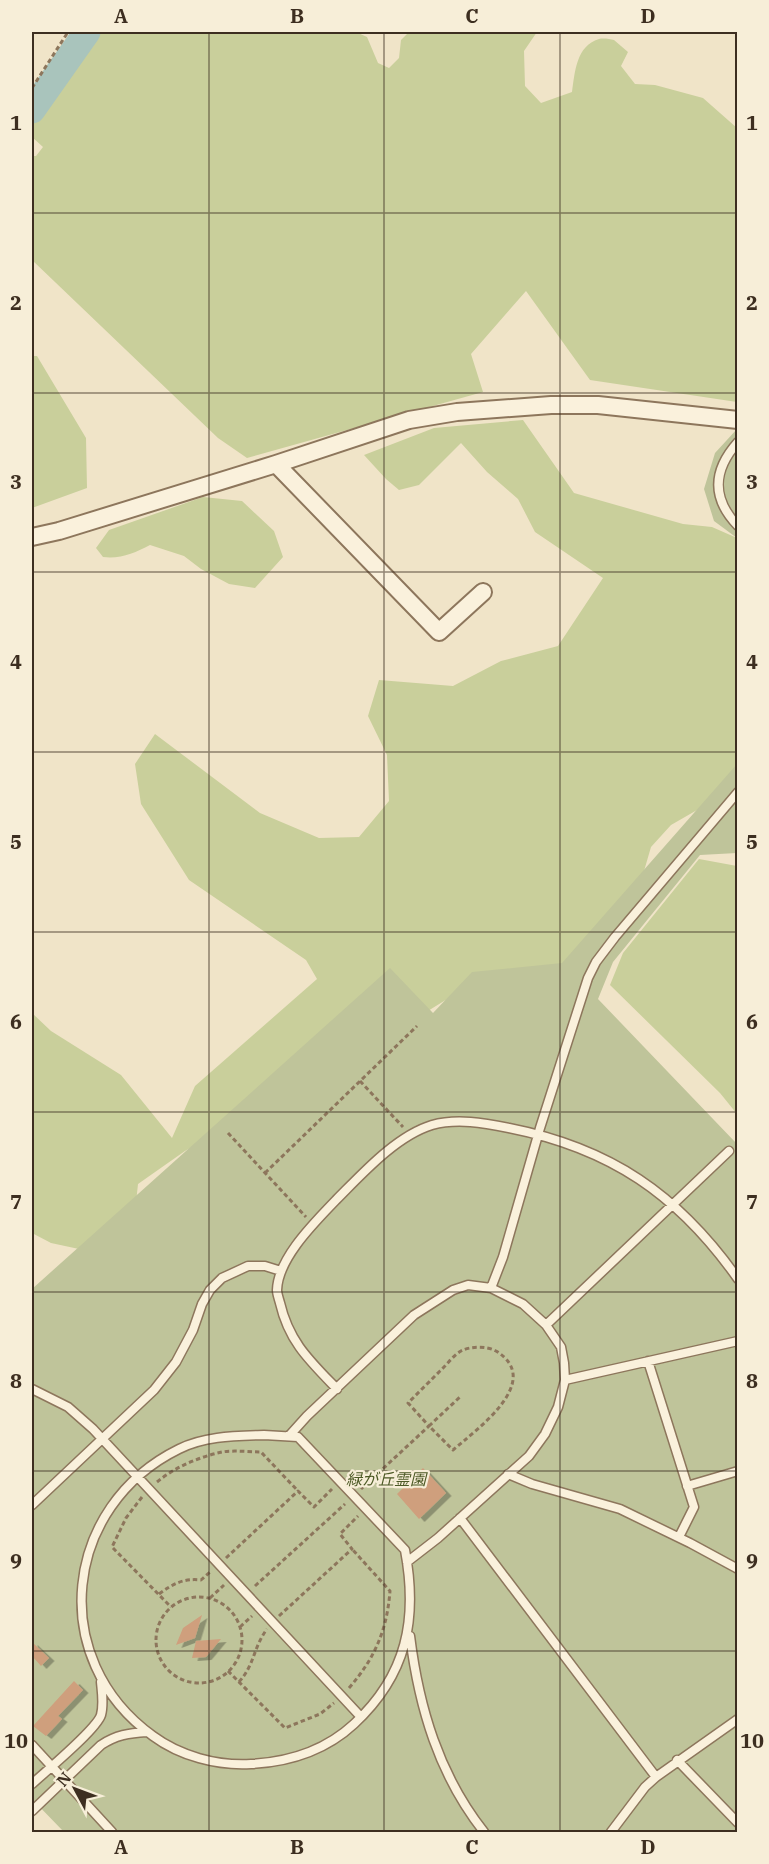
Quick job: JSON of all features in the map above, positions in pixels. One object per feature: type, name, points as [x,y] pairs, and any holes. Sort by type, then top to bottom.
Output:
[{"type":"street","points":[[32,537],[59,531],[276,464],[409,420],[457,412],[551,405],[598,405],[738,420]]},
{"type":"street","points":[[276,464],[439,632],[483,592]]},
{"type":"lane","points":[[738,442],[728,453],[721,468],[718,497],[728,516],[738,526]]},
{"type":"lane","points":[[491,1288],[588,978],[596,962],[673,867],[738,792]]},
{"type":"lane","points":[[337,1389],[293,1341],[283,1318],[277,1290],[282,1267],[313,1225],[382,1155],[411,1135],[432,1125],[465,1121],[538,1134],[562,1141],[621,1166],[673,1205],[718,1252],[738,1279]]},
{"type":"lane","points":[[546,1325],[729,1151]]},
{"type":"lane","points":[[32,1505],[154,1390],[176,1362],[193,1330],[202,1304],[210,1290],[222,1278],[248,1266],[265,1266],[281,1271]]},
{"type":"lane","points":[[289,1436],[414,1315],[453,1290],[468,1286],[491,1288],[523,1304],[546,1325],[561,1347],[565,1380],[558,1407],[545,1434],[529,1456],[408,1562]]},
{"type":"lane","points":[[565,1380],[738,1341]]},
{"type":"lane","points":[[648,1361],[694,1507],[679,1538]]},
{"type":"lane","points":[[32,1389],[68,1407],[103,1439],[361,1717]]},
{"type":"lane","points":[[221,1436],[298,1437],[405,1550],[412,1607],[406,1644],[392,1679],[370,1709],[342,1734],[309,1753],[274,1763],[236,1765],[200,1759],[165,1744],[147,1732],[135,1723],[110,1695],[93,1662],[82,1621],[82,1578],[93,1537],[114,1500],[138,1476],[181,1448],[221,1436]]},
{"type":"lane","points":[[687,1486],[738,1471]]},
{"type":"lane","points":[[508,1474],[552,1490],[620,1509],[738,1569]]},
{"type":"lane","points":[[459,1518],[656,1777]]},
{"type":"lane","points":[[409,1624],[413,1659],[435,1748],[457,1793],[484,1833]]},
{"type":"lane","points":[[32,1784],[101,1717],[103,1702],[100,1676]]},
{"type":"lane","points":[[611,1833],[645,1787],[656,1777],[738,1719]]},
{"type":"lane","points":[[32,1812],[88,1756],[112,1738],[123,1734],[147,1732]]},
{"type":"lane","points":[[32,1745],[112,1833]]},
{"type":"lane","points":[[677,1760],[737,1821]]},
{"type":"path","points":[[32,88],[69,32]]},
{"type":"path","points":[[265,1173],[417,1026]]},
{"type":"path","points":[[360,1080],[411,1135]]},
{"type":"path","points":[[228,1133],[313,1225]]},
{"type":"path","points":[[476,1347],[490,1347],[504,1356],[511,1368],[513,1383],[507,1397],[492,1416],[453,1450],[429,1426],[408,1403],[459,1352],[476,1347]]},
{"type":"path","points":[[247,1593],[461,1396]]},
{"type":"path","points":[[171,1607],[112,1547],[126,1518],[150,1488],[166,1475],[185,1465],[224,1452],[261,1452],[314,1507],[340,1482]]},
{"type":"path","points":[[159,1594],[176,1582],[189,1579],[201,1580],[298,1491]]},
{"type":"path","points":[[346,1692],[365,1670],[376,1650],[388,1614],[390,1591],[340,1534],[366,1509]]},
{"type":"path","points":[[239,1682],[248,1672],[258,1641],[273,1621],[352,1549]]},
{"type":"path","points":[[210,1599],[232,1578]]},
{"type":"path","points":[[192,1597],[210,1599],[218,1601],[229,1609],[237,1620],[242,1646],[237,1660],[216,1680],[201,1683],[186,1681],[173,1675],[163,1664],[157,1650],[156,1636],[160,1621],[171,1607],[179,1601],[192,1597]]},
{"type":"path","points":[[240,1627],[261,1608]]},
{"type":"path","points":[[228,1671],[285,1728],[320,1714],[336,1701]]},
{"type":"green space","points":[[73,32],[356,32],[367,37],[378,63],[389,68],[399,58],[401,40],[409,32],[537,32],[524,51],[525,86],[541,103],[572,92],[578,61],[591,42],[599,39],[614,40],[628,52],[621,66],[635,84],[655,85],[703,98],[737,128],[737,402],[590,380],[526,291],[471,354],[483,392],[247,458],[218,438],[32,260],[32,156],[36,156],[43,147],[32,137],[32,109],[35,97],[58,86],[60,58]]},
{"type":"green space","points":[[32,356],[37,356],[86,438],[87,488],[32,508]]},
{"type":"green space","points":[[523,420],[574,493],[683,524],[712,527],[737,538],[737,770],[711,802],[671,825],[651,847],[644,871],[586,953],[538,975],[478,980],[185,1151],[138,1184],[131,1249],[107,1255],[51,1243],[32,1233],[32,1013],[51,1031],[121,1075],[172,1138],[195,1086],[317,979],[306,960],[189,880],[141,804],[135,764],[155,734],[260,813],[319,838],[359,837],[389,801],[387,755],[368,716],[379,680],[453,686],[501,661],[558,646],[603,578],[535,532],[518,499],[487,472],[461,443],[419,485],[399,490],[364,455],[434,428]]},
{"type":"green space","points":[[737,429],[737,538],[714,521],[704,489],[715,453]]},
{"type":"green space","points":[[203,497],[242,501],[274,531],[283,557],[255,588],[229,584],[201,569],[184,556],[150,545],[133,553],[116,557],[103,557],[96,548],[109,530]]},
{"type":"green space","name":"緑が丘霊園","points":[[737,764],[737,853],[700,855],[613,962],[598,999],[737,1144],[737,1832],[64,1832],[32,1799],[32,1289],[390,968],[433,1013],[472,972],[562,963]]},
{"type":"green space","points":[[699,859],[737,866],[737,1114],[720,1093],[610,985],[623,953]]},
{"type":"building","points":[[423,1468],[446,1493],[419,1519],[397,1494]]},
{"type":"building","points":[[202,1615],[195,1638],[176,1645],[183,1628]]},
{"type":"building","points":[[221,1639],[206,1657],[192,1658],[196,1641]]},
{"type":"building","points":[[32,1642],[49,1658],[41,1666],[32,1656]]},
{"type":"building","points":[[74,1681],[83,1690],[58,1716],[62,1719],[46,1736],[33,1726]]},
{"type":"waterway","points":[[32,110],[87,32]]}]
